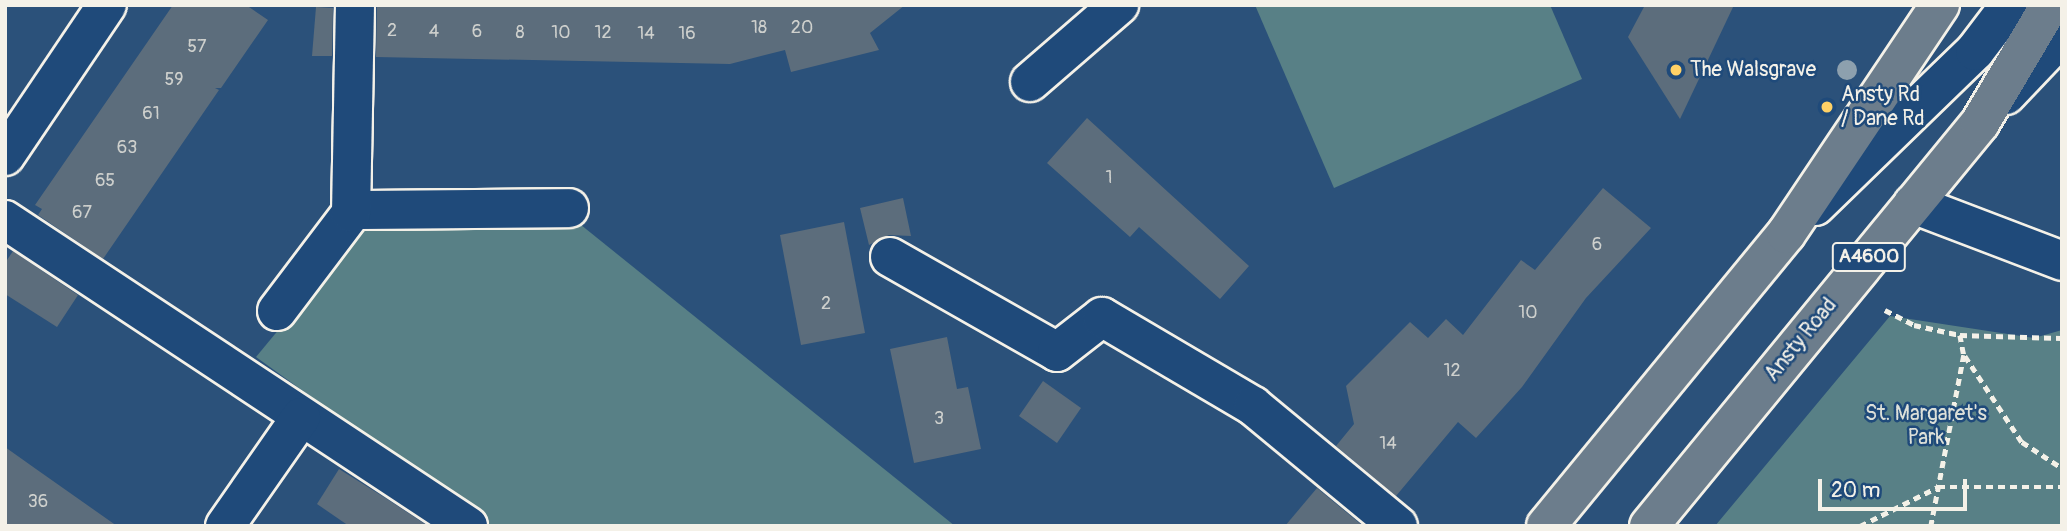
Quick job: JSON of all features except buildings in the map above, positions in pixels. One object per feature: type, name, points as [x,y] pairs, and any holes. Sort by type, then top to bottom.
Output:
[{"type":"highway","points":[[1546,526],[1786,234],[1940,5]]},
{"type":"highway","name":"A4600","points":[[1980,123],[2050,5]]},
{"type":"highway","name":"Ansty Road","points":[[1649,526],[1980,123]]},
{"type":"street","points":[[5,156],[107,5]]},
{"type":"street","points":[[277,311],[352,210],[355,5]]},
{"type":"street","points":[[1030,82],[1119,5]]},
{"type":"street","points":[[1786,234],[1975,51],[2010,5]]},
{"type":"street","points":[[1980,123],[2062,36]]},
{"type":"street","points":[[1913,204],[2062,261]]},
{"type":"street","points":[[352,210],[569,208]]},
{"type":"street","points":[[5,220],[468,526]]},
{"type":"street","points":[[890,257],[1057,352],[1102,317],[1254,406],[1398,526]]},
{"type":"street","points":[[225,526],[301,417]]},
{"type":"path","points":[[1850,280],[1875,304],[1914,325],[1960,335],[2062,338]]},
{"type":"path","points":[[1960,335],[1964,355],[2022,442],[2062,468]]},
{"type":"path","points":[[1931,526],[1964,355]]},
{"type":"path","points":[[1860,526],[1938,487],[2062,487]]},
{"type":"green space","points":[[1255,5],[1550,5],[1582,79],[1334,188]]},
{"type":"green space","points":[[550,200],[955,526],[490,526],[256,357],[385,201]]},
{"type":"green space","name":"St. Margaret's Park","points":[[1890,316],[2034,338],[2062,330],[2062,526],[1715,526]]},
{"type":"place","name":"The Walsgrave","points":[[1676,70]]},
{"type":"place","name":"Ansty Rd / Dane Rd","points":[[1827,107]]}]
